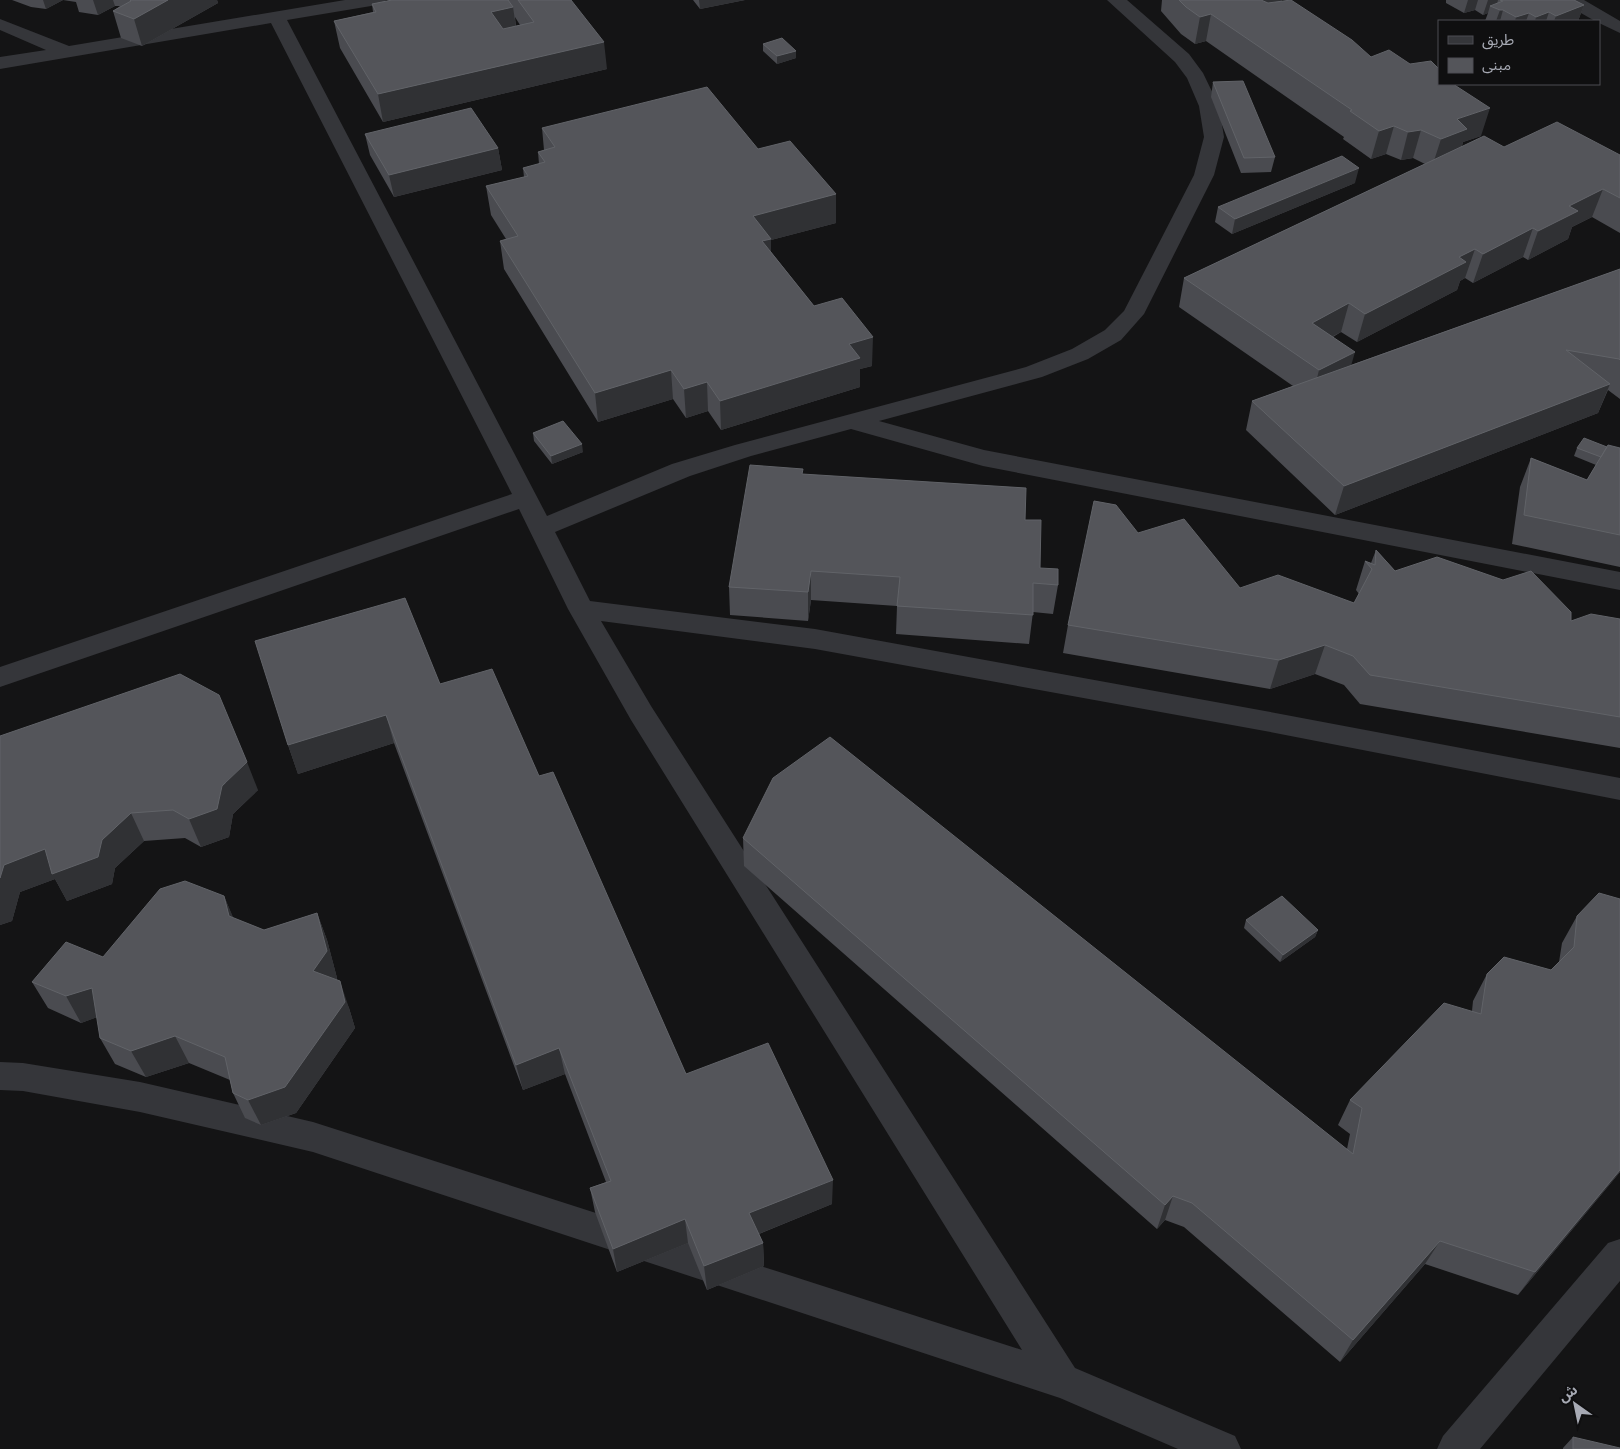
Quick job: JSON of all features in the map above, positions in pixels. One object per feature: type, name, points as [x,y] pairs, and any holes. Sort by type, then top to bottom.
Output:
[{"type":"street","points":[[0,63],[377,0]]},
{"type":"street","points":[[541,528],[681,470],[743,450],[1034,372],[1080,354],[1113,335],[1133,314],[1204,175],[1214,137],[1208,106],[1196,77],[1182,58],[1116,0]]},
{"type":"street","points":[[1571,0],[1620,28]]},
{"type":"street","points":[[276,16],[526,498],[581,609],[641,713],[1062,1381]]},
{"type":"street","points":[[112,43],[140,23]]},
{"type":"street","points":[[0,24],[65,51]]},
{"type":"street","points":[[851,421],[983,458],[1620,581]]},
{"type":"street","points":[[0,677],[526,498]]},
{"type":"street","points":[[581,609],[815,639],[1265,721],[1620,789]]},
{"type":"street","points":[[0,1076],[23,1077],[140,1097],[313,1137],[1062,1381],[1222,1449]]},
{"type":"street","points":[[1456,1449],[1620,1255]]},
{"type":"building","points":[[130,0],[168,0],[134,19],[113,11]]},
{"type":"building","points":[[392,0],[508,0],[513,7],[491,12],[503,29],[534,22],[518,0],[571,0],[604,42],[378,94],[334,21],[376,12],[372,4]]},
{"type":"building","points":[[1179,0],[1261,0],[1268,3],[1291,0],[1352,40],[1371,57],[1389,50],[1410,64],[1431,61],[1438,68],[1438,85],[1455,85],[1490,108],[1457,119],[1467,129],[1441,139],[1421,130],[1408,132],[1394,126],[1379,131],[1350,111],[1352,110],[1211,14],[1200,17]]},
{"type":"building","points":[[1500,0],[1574,0],[1584,5],[1556,16],[1549,12],[1536,17],[1529,13],[1516,17],[1490,6],[1503,1]]},
{"type":"building","points":[[782,38],[796,51],[777,56],[763,44]]},
{"type":"building","points":[[1243,81],[1275,157],[1244,158],[1213,82]]},
{"type":"building","points":[[707,87],[758,149],[790,141],[836,194],[753,216],[771,239],[762,241],[814,306],[842,298],[873,337],[849,344],[860,358],[720,401],[707,382],[684,389],[671,370],[595,393],[500,241],[518,236],[486,186],[528,176],[523,168],[545,162],[538,152],[555,147],[542,128]]},
{"type":"building","points":[[471,108],[498,148],[389,175],[365,134]]},
{"type":"building","points":[[1557,122],[1620,155],[1620,198],[1603,189],[1569,206],[1578,211],[1538,231],[1533,228],[1483,254],[1475,249],[1459,257],[1466,262],[1365,314],[1349,303],[1312,323],[1355,352],[1319,370],[1184,278],[1484,136],[1504,147]]},
{"type":"building","points":[[1342,156],[1359,168],[1235,219],[1218,207]]},
{"type":"building","points":[[1620,269],[1620,360],[1566,350],[1610,384],[1344,486],[1252,401]]},
{"type":"building","points":[[563,421],[582,444],[551,456],[533,433]]},
{"type":"building","points":[[1584,438],[1607,447],[1601,457],[1577,448]]},
{"type":"building","points":[[1608,445],[1620,448],[1620,535],[1524,515],[1531,458],[1587,480]]},
{"type":"building","points":[[750,465],[803,469],[802,474],[1026,488],[1025,520],[1041,520],[1040,568],[1058,569],[1058,585],[1033,583],[1033,615],[897,606],[900,577],[811,571],[808,592],[729,587]]},
{"type":"building","points":[[1094,501],[1116,505],[1138,533],[1184,519],[1240,588],[1278,575],[1354,603],[1372,569],[1365,561],[1375,565],[1376,550],[1395,571],[1437,557],[1503,580],[1531,571],[1571,612],[1571,621],[1591,614],[1620,619],[1620,717],[1370,675],[1353,656],[1325,645],[1279,660],[1068,625]]},
{"type":"building","points":[[405,598],[440,684],[492,669],[539,776],[553,772],[686,1074],[768,1043],[833,1180],[749,1213],[763,1243],[704,1266],[685,1219],[613,1249],[590,1188],[611,1181],[559,1048],[516,1065],[386,715],[288,745],[255,641]]},
{"type":"building","points":[[180,674],[219,695],[247,762],[222,786],[217,809],[189,819],[173,810],[131,813],[102,840],[98,857],[52,874],[45,849],[4,865],[0,878],[0,736]]},
{"type":"building","points":[[830,737],[1353,1154],[1362,1108],[1350,1100],[1444,1003],[1481,1014],[1487,974],[1504,957],[1551,970],[1574,947],[1577,916],[1599,893],[1620,899],[1620,1170],[1535,1272],[1440,1241],[1353,1340],[1192,1203],[1173,1196],[1165,1205],[743,838],[773,778]]},
{"type":"building","points":[[185,881],[224,896],[229,916],[264,930],[317,913],[327,951],[313,971],[340,981],[345,1002],[285,1087],[248,1100],[233,1093],[225,1057],[175,1036],[131,1051],[100,1038],[92,988],[66,996],[32,982],[66,942],[103,957],[160,889]]},
{"type":"building","points":[[1282,896],[1318,930],[1283,955],[1246,920]]},
{"type":"building","points":[[1573,1437],[1620,1448],[1620,1449],[1573,1449]]}]
